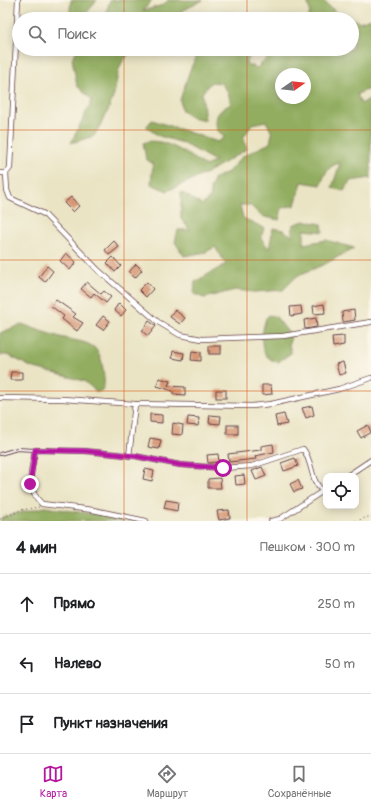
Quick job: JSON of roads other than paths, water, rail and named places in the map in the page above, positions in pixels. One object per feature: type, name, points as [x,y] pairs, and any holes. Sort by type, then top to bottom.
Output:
[{"type":"street","points":[[17,12],[18,0]]},
{"type":"street","points":[[15,56],[10,168],[6,173],[7,190],[10,198],[44,214],[98,270],[158,322],[180,335],[202,339],[283,336],[371,322]]},
{"type":"street","points":[[0,173],[6,173]]},
{"type":"street","points":[[0,398],[64,399],[135,404],[252,406],[271,404],[344,388],[371,378]]},
{"type":"street","points":[[129,456],[135,404]]},
{"type":"street","points":[[146,521],[93,510],[48,506],[42,504],[31,489],[30,484],[35,450],[85,451],[129,456],[188,466],[229,468],[252,466],[303,449],[308,456],[315,482],[323,489]]},
{"type":"street","points":[[351,473],[371,460]]},
{"type":"street","points":[[271,521],[280,519],[323,491]]},
{"type":"lane","points":[[0,454],[17,450],[35,450]]}]
